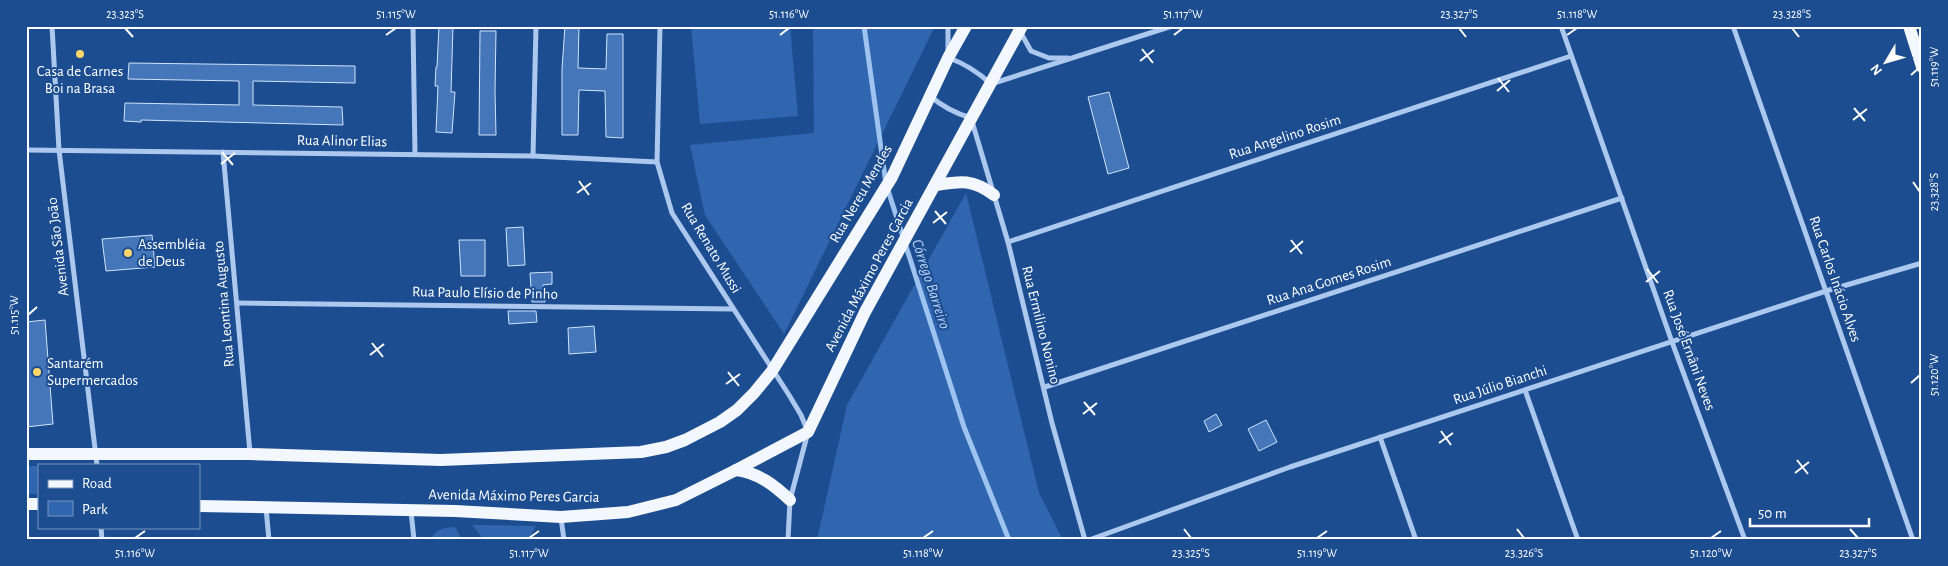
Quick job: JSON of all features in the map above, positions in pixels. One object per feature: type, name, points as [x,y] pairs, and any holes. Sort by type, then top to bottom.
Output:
[{"type":"main road","name":"Rua Nereu Mendes","points":[[772,371],[892,177],[948,58],[966,26]]},
{"type":"main road","points":[[1909,26],[1922,67]]},
{"type":"main road","points":[[991,84],[1021,28]]},
{"type":"main road","name":"Avenida Máximo Peres Garcia","points":[[200,506],[454,511],[561,517],[605,515],[652,507],[676,500],[808,432],[865,312],[991,84]]},
{"type":"main road","points":[[936,185],[964,181],[985,187],[994,194]]},
{"type":"main road","points":[[26,454],[96,460],[250,454],[441,460],[621,454],[666,447],[685,440],[720,422],[737,410],[772,371]]},
{"type":"main road","points":[[736,470],[758,476],[774,485],[790,500]]},
{"type":"street","name":"Avenida São João","points":[[52,26],[59,150],[96,460]]},
{"type":"street","points":[[413,26],[415,154]]},
{"type":"street","points":[[533,156],[536,26]]},
{"type":"street","name":"Rua Renato Mussi","points":[[660,26],[657,162],[672,213],[801,415],[808,432]]},
{"type":"street","points":[[948,26],[948,58],[964,63],[977,71],[991,84],[1172,26]]},
{"type":"street","name":"Rua José Ernâni Neves","points":[[1561,26],[1672,342],[1745,540]]},
{"type":"street","name":"Rua Carlos Inácio Alves","points":[[1733,26],[1913,540]]},
{"type":"street","points":[[1021,28],[1031,51],[1049,58],[1073,58]]},
{"type":"street","name":"Rua Angelino Rosim","points":[[1008,242],[1571,56]]},
{"type":"street","points":[[930,96],[943,107],[956,114],[971,118]]},
{"type":"street","name":"Rua Ermilino Nonino","points":[[971,118],[1008,242],[1052,423],[1085,540]]},
{"type":"street","name":"Rua Alinor Elias","points":[[26,150],[533,156],[657,162]]},
{"type":"street","name":"Rua Leontina Augusto","points":[[223,152],[250,454]]},
{"type":"street","name":"Rua Ana Gomes Rosim","points":[[1044,388],[1622,198]]},
{"type":"street","name":"Rua Júlio Bianchi","points":[[1089,540],[1290,467],[1380,437],[1826,291],[1922,264]]},
{"type":"street","name":"Rua Paulo Elísio de Pinho","points":[[237,303],[733,309]]},
{"type":"street","points":[[1525,390],[1578,540]]},
{"type":"street","points":[[788,540],[790,500],[808,432]]},
{"type":"street","points":[[1380,437],[1416,540]]},
{"type":"street","points":[[266,507],[269,540]]},
{"type":"street","points":[[411,511],[414,540]]},
{"type":"street","points":[[561,517],[564,540]]},
{"type":"green space","points":[[691,26],[790,26],[798,116],[700,124]]},
{"type":"green space","points":[[813,26],[935,26],[784,334],[705,215],[690,145],[814,133]]},
{"type":"green space","points":[[966,193],[1039,493],[1063,540],[817,540],[847,405]]},
{"type":"green space","points":[[26,466],[38,466],[38,494],[26,494]]},
{"type":"green space","points":[[472,525],[536,526],[528,540],[484,540]]},
{"type":"green space","points":[[456,528],[462,540],[432,540],[437,531]]},
{"type":"building","points":[[439,26],[453,26],[451,92],[455,92],[452,133],[436,132],[438,86],[435,86]]},
{"type":"building","points":[[565,26],[579,26],[578,68],[606,69],[607,34],[623,34],[623,138],[606,137],[605,91],[579,90],[578,135],[562,135],[562,69]]},
{"type":"building","points":[[480,31],[496,31],[496,135],[479,135]]},
{"type":"building","points":[[129,63],[355,66],[355,83],[253,81],[253,105],[342,107],[343,125],[124,121],[125,103],[239,105],[239,81],[128,79]]},
{"type":"building","points":[[1109,92],[1129,168],[1108,174],[1088,97]]},
{"type":"building","points":[[523,227],[525,265],[508,266],[506,228]]},
{"type":"building","name":"Assembléia de Deus","points":[[152,235],[155,267],[106,271],[102,239]]},
{"type":"building","points":[[459,240],[485,240],[485,276],[461,276]]},
{"type":"building","points":[[552,272],[552,284],[543,285],[545,302],[532,302],[530,273]]},
{"type":"building","points":[[508,311],[536,311],[537,322],[509,324]]},
{"type":"building","name":"Santarém Supermercados","points":[[45,320],[53,424],[26,427],[26,322]]},
{"type":"building","points":[[594,326],[596,352],[569,354],[568,328]]},
{"type":"building","points":[[1216,414],[1222,425],[1209,432],[1204,421]]},
{"type":"building","points":[[1266,420],[1277,442],[1259,451],[1248,429]]},
{"type":"waterway","name":"Córrego Barreiro","points":[[864,26],[886,184],[964,427],[1009,540]]},
{"type":"place","name":"Casa de Carnes Boi na Brasa","points":[[80,54]]},
{"type":"place","name":"Assembléia de Deus","points":[[128,253]]},
{"type":"place","name":"Santarém Supermercados","points":[[37,372]]}]
